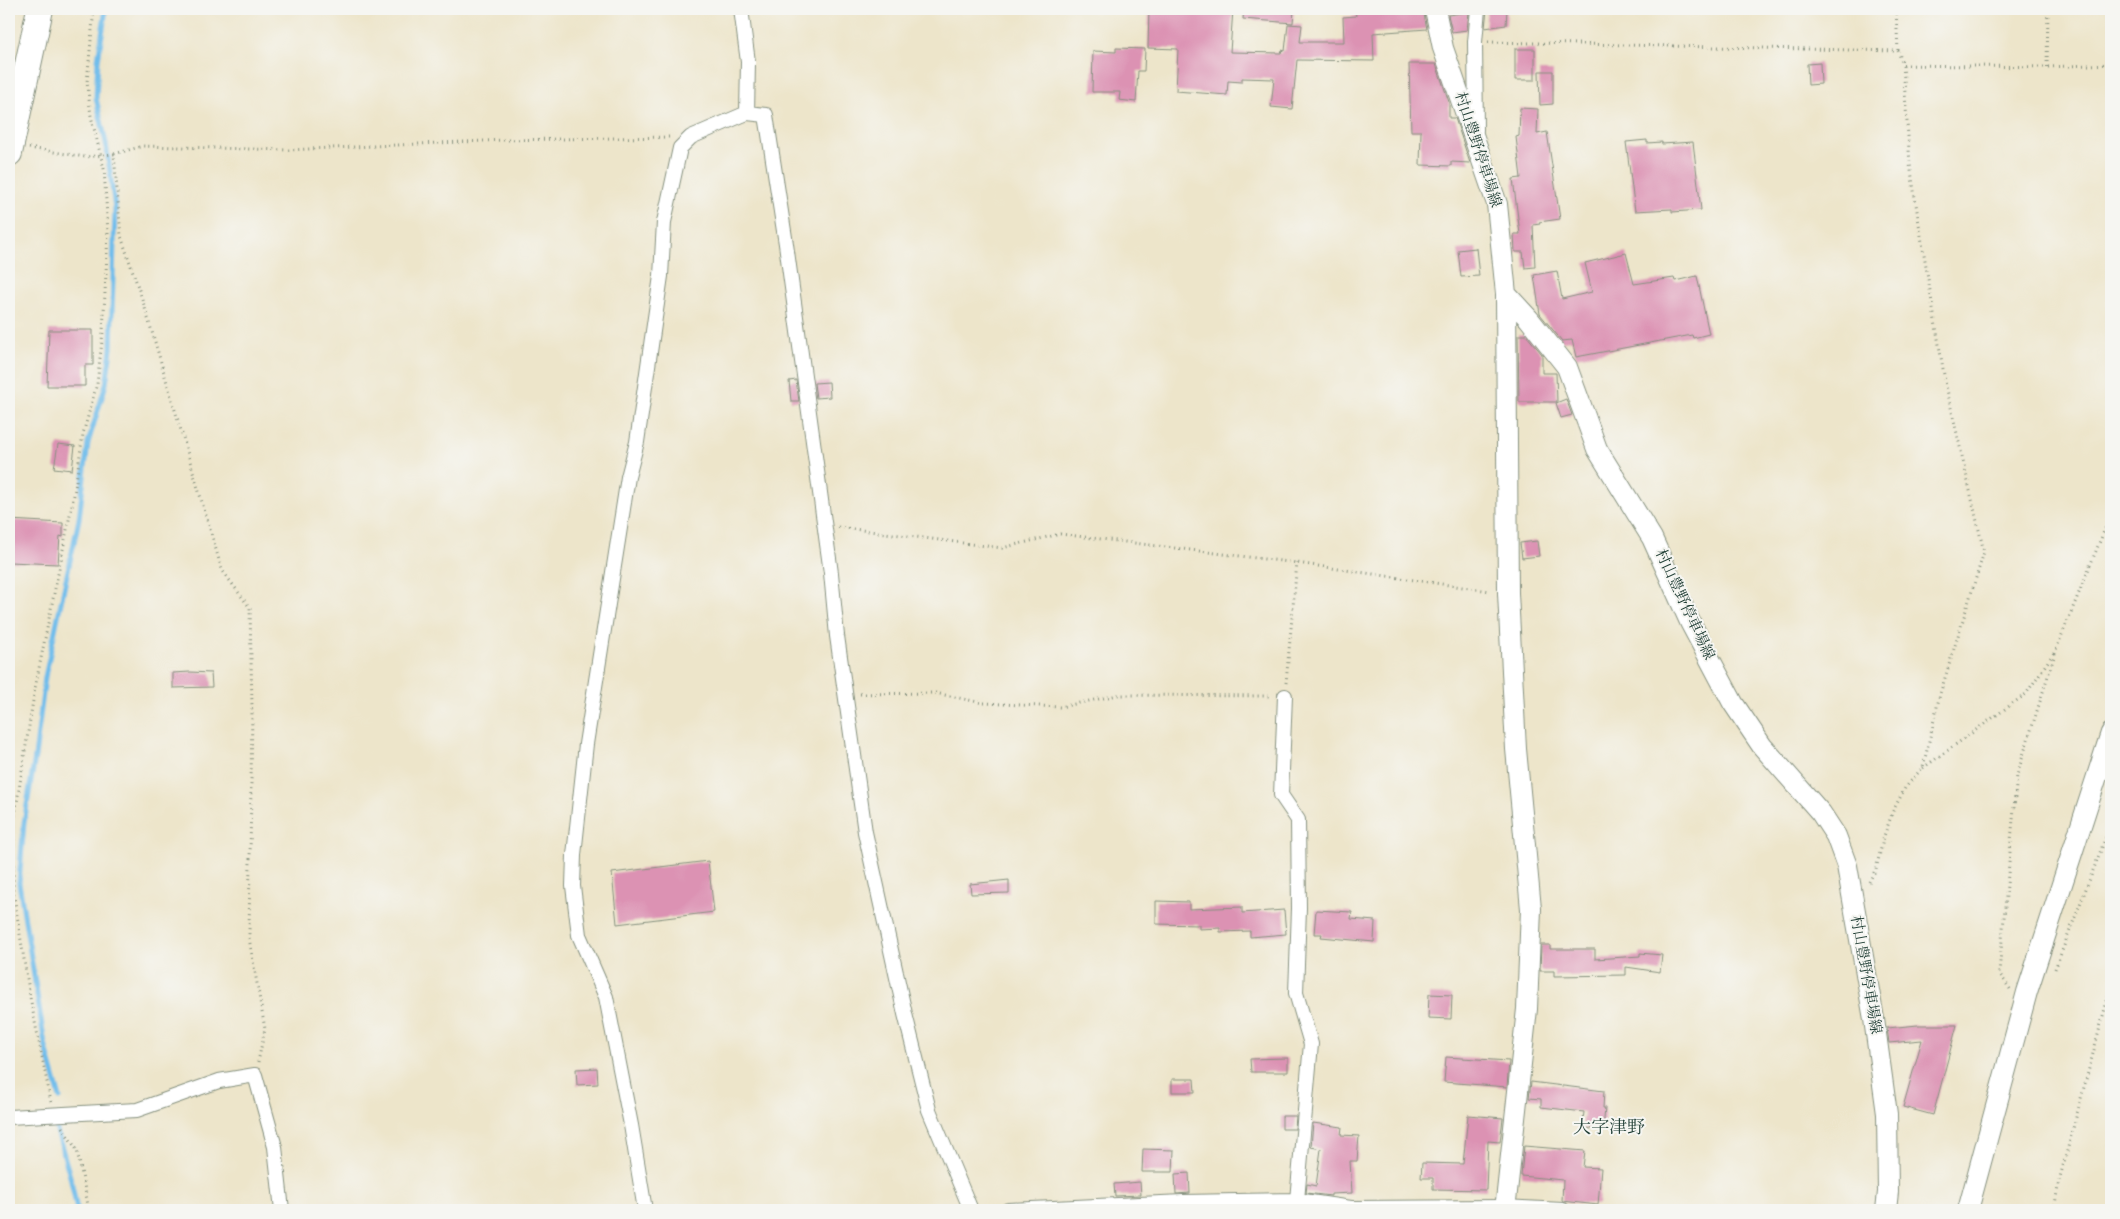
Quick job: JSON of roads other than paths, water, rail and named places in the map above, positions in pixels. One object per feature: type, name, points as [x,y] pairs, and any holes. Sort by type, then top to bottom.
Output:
[{"type":"highway","points":[[9,151],[40,9]]},
{"type":"main road","name":"村山豊野停車場線","points":[[1435,9],[1443,48],[1498,204],[1506,294],[1529,318],[1567,367],[1597,449],[1652,538],[1690,622],[1732,703],[1762,746],[1821,813],[1836,836],[1847,866],[1874,1019],[1887,1114],[1888,1192],[1886,1210]]},
{"type":"main road","points":[[1505,1209],[1527,1009],[1531,909],[1516,749],[1508,593],[1506,294]]},
{"type":"main road","points":[[1968,1210],[2028,992],[2111,733]]},
{"type":"street","points":[[741,9],[748,62],[747,113]]},
{"type":"street","points":[[1476,140],[1475,42],[1478,9]]},
{"type":"street","points":[[645,1210],[631,1125],[606,997],[579,935],[574,886],[574,855],[584,762],[600,646],[628,477],[636,442],[661,276],[664,222],[680,148],[691,137],[747,113],[766,115],[786,244],[845,695],[865,832],[929,1110],[971,1210]]},
{"type":"street","points":[[1285,696],[1281,795],[1298,820],[1299,908],[1296,993],[1311,1044],[1297,1200]]},
{"type":"street","points":[[9,1117],[138,1110],[219,1081],[255,1075],[275,1147],[282,1210]]},
{"type":"street","points":[[1008,1210],[1183,1202],[1297,1200],[1351,1208],[1563,1210]]},
{"type":"waterway","points":[[60,1098],[45,1044],[19,883],[24,823],[45,677],[79,519],[88,443],[106,384],[111,349],[115,208],[106,143],[96,98],[98,60],[106,9]]},
{"type":"waterway","points":[[56,1127],[71,1180],[77,1210]]},
{"type":"district","name":"大字津野","points":[[1609,1129]]}]
